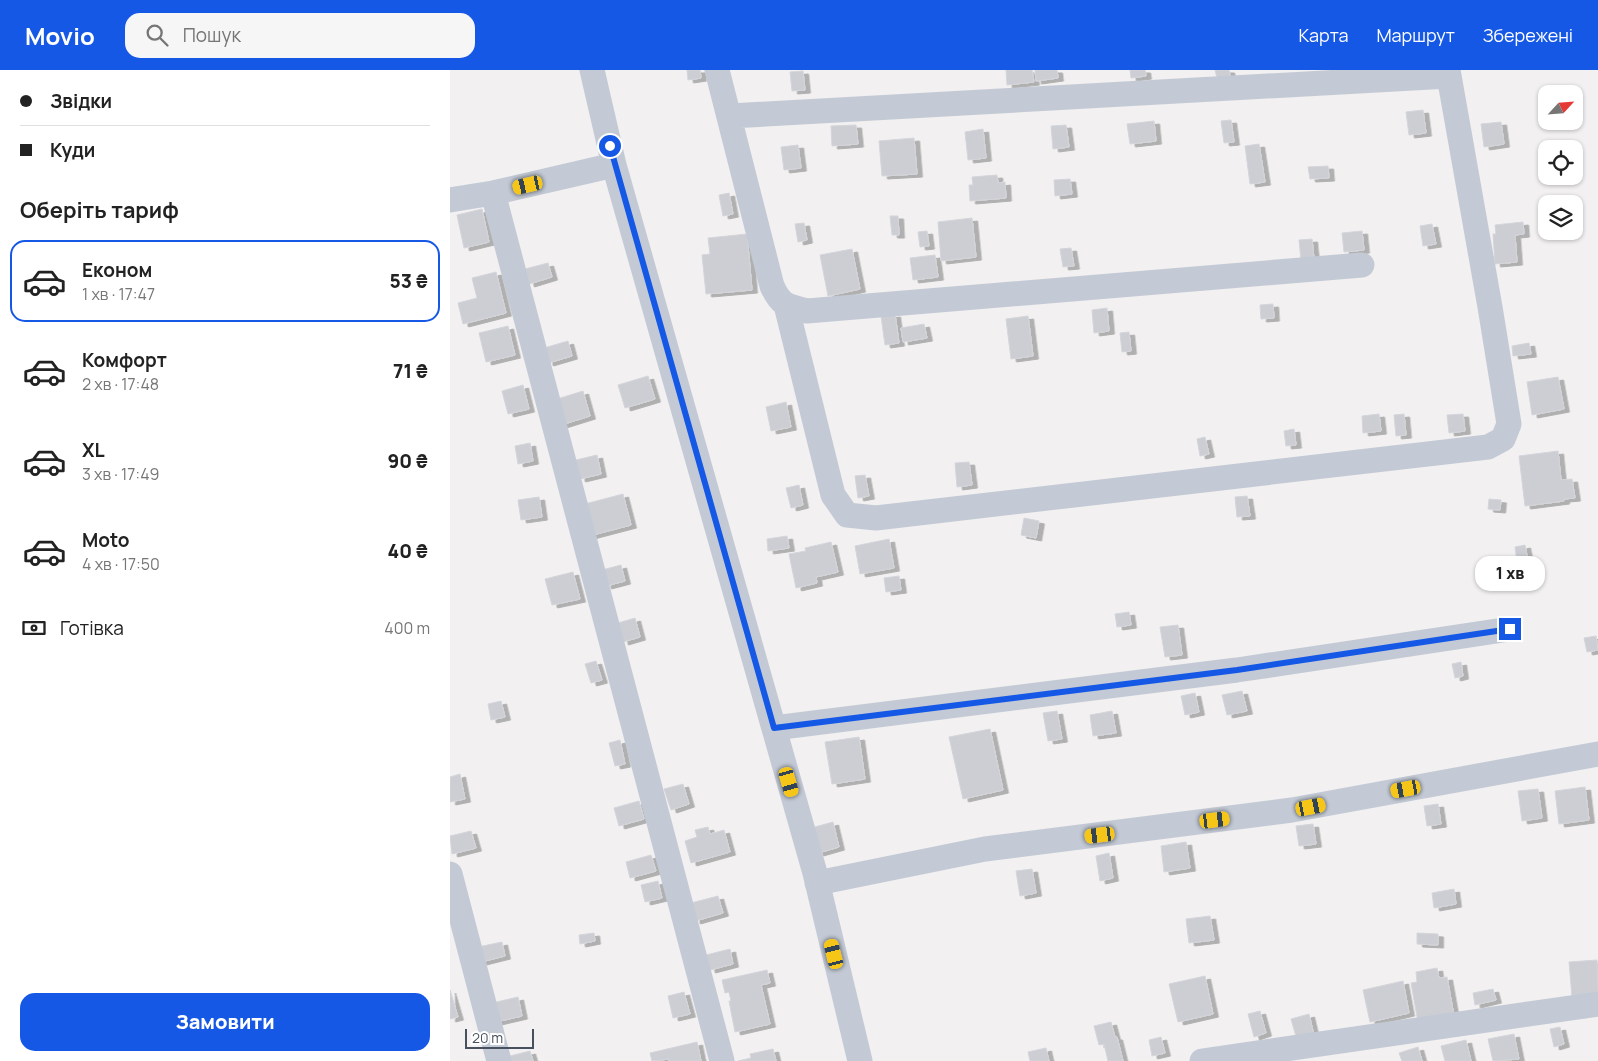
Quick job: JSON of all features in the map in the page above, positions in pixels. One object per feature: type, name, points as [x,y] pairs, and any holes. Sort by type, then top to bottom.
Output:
[{"type":"street","points":[[592,70],[614,165],[817,883],[860,1061]]},
{"type":"street","points":[[717,70],[772,286],[777,298],[786,306],[807,311],[1362,265]]},
{"type":"street","points":[[730,116],[1448,73],[1509,424],[1503,439],[1488,448],[876,518],[847,515],[833,495],[786,306]]},
{"type":"street","points":[[450,200],[493,193],[614,165]]},
{"type":"street","points":[[493,193],[722,1061]]},
{"type":"street","points":[[774,728],[1237,670],[1510,629]]},
{"type":"street","points":[[817,883],[985,849],[1292,810],[1598,754]]},
{"type":"street","points":[[450,874],[499,1061]]},
{"type":"street","points":[[1202,1061],[1598,1004]]},
{"type":"building","points":[[687,70],[700,70],[701,78],[688,80]]},
{"type":"building","points":[[1006,70],[1032,70],[1034,82],[1007,85]]},
{"type":"building","points":[[1035,70],[1057,70],[1058,78],[1036,81]]},
{"type":"building","points":[[1130,70],[1145,70],[1146,76],[1131,78]]},
{"type":"building","points":[[1215,70],[1229,70],[1230,76],[1217,78]]},
{"type":"building","points":[[803,71],[805,90],[792,91],[790,72]]},
{"type":"building","points":[[1423,110],[1426,133],[1409,135],[1406,112]]},
{"type":"building","points":[[1231,120],[1234,142],[1224,143],[1221,121]]},
{"type":"building","points":[[1154,121],[1156,141],[1130,144],[1127,124]]},
{"type":"building","points":[[1501,122],[1504,144],[1484,147],[1481,124]]},
{"type":"building","points":[[856,125],[858,144],[832,146],[831,126]]},
{"type":"building","points":[[1066,125],[1069,147],[1053,149],[1051,126]]},
{"type":"building","points":[[983,129],[986,158],[968,160],[965,132]]},
{"type":"building","points":[[914,138],[917,174],[882,176],[879,141]]},
{"type":"building","points":[[1259,144],[1265,182],[1250,184],[1245,146]]},
{"type":"building","points":[[798,145],[801,168],[784,170],[781,147]]},
{"type":"building","points":[[1328,166],[1329,178],[1310,179],[1308,167]]},
{"type":"building","points":[[997,175],[998,183],[1005,182],[1006,198],[970,201],[969,185],[973,185],[972,177]]},
{"type":"building","points":[[1070,179],[1072,194],[1055,196],[1054,180]]},
{"type":"building","points":[[729,193],[733,214],[723,216],[719,195]]},
{"type":"building","points":[[482,209],[489,242],[464,248],[457,215]]},
{"type":"building","points":[[890,216],[898,216],[899,235],[892,235]]},
{"type":"building","points":[[972,218],[976,257],[941,261],[938,222]]},
{"type":"building","points":[[1523,222],[1524,234],[1515,235],[1517,262],[1495,264],[1493,234],[1496,234],[1495,225]]},
{"type":"building","points":[[804,223],[807,240],[798,242],[795,224]]},
{"type":"building","points":[[1432,224],[1436,244],[1423,246],[1420,226]]},
{"type":"building","points":[[927,231],[929,246],[920,247],[918,232]]},
{"type":"building","points":[[1362,231],[1364,250],[1344,252],[1342,233]]},
{"type":"building","points":[[747,234],[752,290],[706,294],[702,255],[710,254],[708,238]]},
{"type":"building","points":[[1312,239],[1314,259],[1301,260],[1299,240]]},
{"type":"building","points":[[1071,248],[1074,266],[1063,267],[1060,249]]},
{"type":"building","points":[[852,249],[860,289],[828,296],[820,255]]},
{"type":"building","points":[[935,255],[938,277],[913,280],[910,258]]},
{"type":"building","points":[[548,263],[552,277],[529,284],[525,269]]},
{"type":"building","points":[[496,272],[506,313],[463,324],[458,303],[477,298],[472,278]]},
{"type":"building","points":[[1273,304],[1274,318],[1261,319],[1260,305]]},
{"type":"building","points":[[1107,308],[1109,331],[1094,333],[1092,310]]},
{"type":"building","points":[[895,314],[899,343],[885,345],[881,316]]},
{"type":"building","points":[[1028,316],[1033,356],[1011,359],[1006,319]]},
{"type":"building","points":[[924,324],[927,338],[903,342],[901,328]]},
{"type":"building","points":[[508,326],[515,355],[486,362],[479,333]]},
{"type":"building","points":[[1129,332],[1131,351],[1122,352],[1120,333]]},
{"type":"building","points":[[568,341],[572,356],[548,363],[544,348]]},
{"type":"building","points":[[1529,343],[1531,354],[1513,356],[1512,346]]},
{"type":"building","points":[[648,376],[655,399],[625,408],[618,385]]},
{"type":"building","points":[[1558,377],[1564,409],[1532,415],[1527,382]]},
{"type":"building","points":[[523,385],[529,409],[508,414],[502,391]]},
{"type":"building","points":[[583,391],[590,416],[561,425],[554,400]]},
{"type":"building","points":[[786,402],[791,427],[771,431],[766,407]]},
{"type":"building","points":[[1379,414],[1381,431],[1363,433],[1362,416]]},
{"type":"building","points":[[1404,414],[1406,435],[1396,436],[1394,415]]},
{"type":"building","points":[[1463,414],[1465,431],[1449,433],[1447,415]]},
{"type":"building","points":[[1294,429],[1296,445],[1286,446],[1284,431]]},
{"type":"building","points":[[1205,437],[1209,454],[1200,456],[1197,439]]},
{"type":"building","points":[[530,443],[533,461],[518,464],[515,446]]},
{"type":"building","points":[[1558,451],[1561,480],[1572,479],[1575,498],[1525,506],[1519,456]]},
{"type":"building","points":[[597,455],[601,474],[580,479],[576,460]]},
{"type":"building","points":[[969,462],[972,485],[957,487],[955,463]]},
{"type":"building","points":[[865,475],[869,496],[858,498],[855,476]]},
{"type":"building","points":[[799,485],[803,505],[791,508],[786,488]]},
{"type":"building","points":[[623,494],[631,525],[589,536],[581,505]]},
{"type":"building","points":[[1247,496],[1250,516],[1237,517],[1235,497]]},
{"type":"building","points":[[539,497],[542,517],[521,520],[518,500]]},
{"type":"building","points":[[1489,499],[1501,500],[1500,510],[1488,509]]},
{"type":"building","points":[[1024,518],[1039,521],[1036,538],[1021,535]]},
{"type":"building","points":[[787,536],[789,548],[768,551],[767,539]]},
{"type":"building","points":[[889,539],[894,568],[860,574],[855,546]]},
{"type":"building","points":[[831,542],[838,572],[816,577],[817,583],[796,588],[789,554],[806,551],[805,548]]},
{"type":"building","points":[[1525,545],[1528,560],[1517,562],[1515,547]]},
{"type":"building","points":[[621,565],[625,581],[606,586],[602,570]]},
{"type":"building","points":[[573,572],[580,599],[552,605],[545,579]]},
{"type":"building","points":[[899,576],[901,590],[886,592],[884,578]]},
{"type":"building","points":[[1129,612],[1131,625],[1117,627],[1115,614]]},
{"type":"building","points":[[635,618],[640,637],[623,642],[618,623]]},
{"type":"building","points":[[1178,625],[1182,655],[1165,657],[1160,627]]},
{"type":"building","points":[[1596,636],[1598,650],[1587,652],[1584,638]]},
{"type":"building","points":[[596,661],[602,680],[591,683],[585,664]]},
{"type":"building","points":[[1461,662],[1463,676],[1455,678],[1452,664]]},
{"type":"building","points":[[1242,691],[1247,711],[1227,715],[1222,695]]},
{"type":"building","points":[[1195,693],[1199,712],[1185,715],[1181,696]]},
{"type":"building","points":[[501,701],[505,717],[491,720],[488,704]]},
{"type":"building","points":[[1057,711],[1062,739],[1048,741],[1043,713]]},
{"type":"building","points":[[1112,711],[1116,733],[1093,736],[1090,715]]},
{"type":"building","points":[[990,729],[1003,790],[963,799],[949,737]]},
{"type":"building","points":[[859,737],[865,779],[832,784],[825,742]]},
{"type":"building","points":[[620,740],[625,764],[615,766],[609,743]]},
{"type":"building","points":[[460,774],[465,799],[450,802],[450,777]]},
{"type":"building","points":[[683,784],[689,804],[671,810],[664,789]]},
{"type":"building","points":[[1585,787],[1589,820],[1559,824],[1555,791]]},
{"type":"building","points":[[1538,789],[1542,818],[1522,821],[1518,791]]},
{"type":"building","points":[[639,801],[644,819],[619,826],[614,808]]},
{"type":"building","points":[[1438,804],[1441,824],[1427,826],[1424,806]]},
{"type":"building","points":[[833,822],[839,847],[818,853],[811,828]]},
{"type":"building","points":[[1313,824],[1316,844],[1299,846],[1296,826]]},
{"type":"building","points":[[708,827],[710,834],[724,830],[730,852],[691,863],[685,841],[697,837],[695,830]]},
{"type":"building","points":[[471,831],[476,848],[452,854],[450,836]]},
{"type":"building","points":[[1186,842],[1190,868],[1164,872],[1161,846]]},
{"type":"building","points":[[1109,853],[1113,878],[1100,881],[1096,856]]},
{"type":"building","points":[[651,855],[656,871],[630,878],[626,862]]},
{"type":"building","points":[[1032,869],[1036,893],[1020,896],[1016,871]]},
{"type":"building","points":[[658,881],[662,898],[645,902],[641,885]]},
{"type":"building","points":[[1454,889],[1456,904],[1434,908],[1432,893]]},
{"type":"building","points":[[718,896],[723,913],[695,921],[691,903]]},
{"type":"building","points":[[1210,916],[1214,940],[1189,943],[1186,919]]},
{"type":"building","points":[[594,933],[595,941],[580,944],[579,935]]},
{"type":"building","points":[[1417,933],[1438,934],[1438,945],[1417,944]]},
{"type":"building","points":[[502,942],[505,956],[481,962],[478,947]]},
{"type":"building","points":[[730,949],[733,964],[710,970],[706,955]]},
{"type":"building","points":[[1597,960],[1598,994],[1572,997],[1569,962]]},
{"type":"building","points":[[1437,968],[1439,978],[1447,977],[1454,1016],[1418,1022],[1411,983],[1417,982],[1416,972]]},
{"type":"building","points":[[767,970],[770,983],[761,985],[770,1024],[735,1032],[729,992],[725,993],[722,980]]},
{"type":"building","points":[[1205,976],[1213,1014],[1178,1022],[1169,984]]},
{"type":"building","points":[[1403,981],[1409,1013],[1370,1022],[1363,990]]},
{"type":"building","points":[[1493,989],[1496,1000],[1475,1005],[1473,993]]},
{"type":"building","points":[[450,990],[458,1017],[450,1019]]},
{"type":"building","points":[[684,992],[690,1014],[673,1018],[668,996]]},
{"type":"building","points":[[518,997],[522,1016],[496,1022],[492,1003]]},
{"type":"building","points":[[1260,1011],[1266,1033],[1254,1037],[1248,1014]]},
{"type":"building","points":[[1309,1014],[1314,1035],[1297,1040],[1291,1019]]},
{"type":"building","points":[[1111,1022],[1123,1061],[1108,1061],[1104,1044],[1099,1045],[1094,1026]]},
{"type":"building","points":[[1560,1027],[1564,1044],[1554,1047],[1550,1029]]},
{"type":"building","points":[[1514,1034],[1519,1059],[1493,1061],[1488,1039]]},
{"type":"building","points":[[1161,1037],[1165,1053],[1152,1056],[1149,1040]]},
{"type":"building","points":[[1466,1040],[1471,1061],[1445,1061],[1441,1046]]},
{"type":"building","points":[[697,1042],[701,1061],[669,1061],[669,1059],[652,1061],[650,1053]]},
{"type":"building","points":[[1418,1047],[1422,1061],[1402,1061],[1399,1053]]},
{"type":"building","points":[[1046,1048],[1049,1061],[1030,1061],[1028,1052]]},
{"type":"building","points":[[773,1049],[776,1061],[738,1061],[751,1058],[750,1054]]},
{"type":"building","points":[[530,1051],[533,1061],[511,1061],[510,1056]]},
{"type":"route","points":[[610,146],[774,728],[1237,670],[1510,629]]}]
